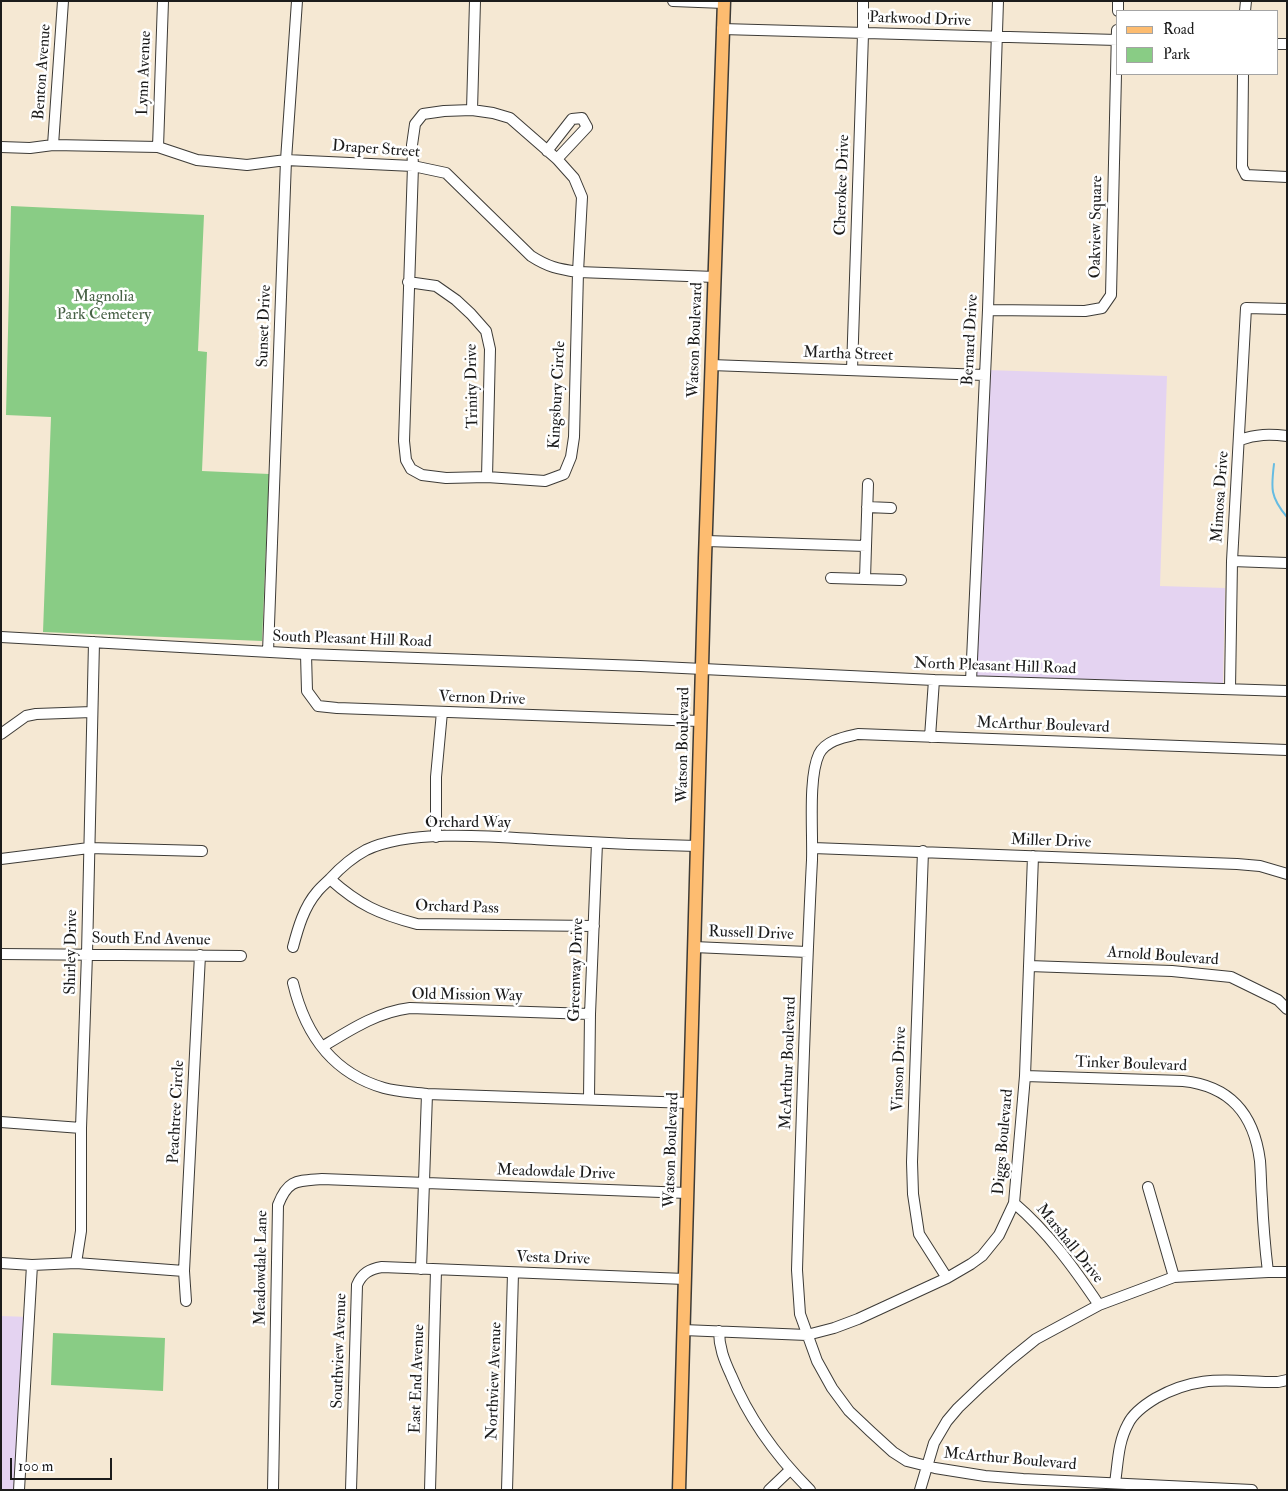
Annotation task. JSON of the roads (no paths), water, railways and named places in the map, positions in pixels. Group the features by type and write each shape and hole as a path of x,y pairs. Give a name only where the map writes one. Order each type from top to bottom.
{"main road":[{"name":"Watson Boulevard","path":"679,1490 700,722 724,2"}],"street":[{"name":"Benton Avenue","path":"53,145 63,1"},
{"name":"Lynn Avenue","path":"158,147 163,1"},
{"name":"Sunset Drive","path":"268,652 286,160 296,1"},
{"path":"472,110 475,1"},
{"path":"673,1 724,2"},
{"name":"Cherokee Drive","path":"852,370 863,1"},
{"name":"Bernard Drive","path":"971,681 988,310 998,1"},
{"name":"Parkwood Drive","path":"722,29 1116,40"},
{"name":"Oakview Square","path":"988,310 1085,311 1102,308 1111,296 1116,75"},
{"path":"1244,75 1242,167 1246,175 1253,177 1287,177"},
{"name":"Kingsbury Circle","path":"472,110 510,118 557,159 574,178 582,197 574,437 571,457 564,474 545,481 487,477 446,478 422,475 412,469 406,460 404,441 408,282 413,166 412,145 415,124 423,114 472,110"},
{"path":"547,150 572,119 582,118 586,127 557,159"},
{"name":"Draper Street","path":"1,147 30,148 53,145 158,147 197,160 247,165 286,160 413,166 446,173 532,256 556,269 578,272 715,277"},
{"name":"Trinity Drive","path":"408,282 436,286 456,300 486,331 490,349 487,477"},
{"name":"Mimosa Drive","path":"1230,689 1232,562 1246,308 1287,309"},
{"name":"Martha Street","path":"712,365 984,375"},
{"path":"1240,440 1250,436 1267,434 1287,436"},
{"path":"865,579 868,484"},
{"path":"867,507 891,508"},
{"path":"706,541 866,546"},
{"path":"1232,562 1287,563"},
{"path":"831,578 901,580"},
{"name":"South Pleasant Hill Road","path":"1,637 306,654 702,670"},
{"name":"Shirley Drive","path":"76,1263 81,1231 81,1128 88,954 94,642"},
{"name":"Vernon Drive","path":"306,654 307,691 318,706 700,722"},
{"name":"North Pleasant Hill Road","path":"702,670 934,680 1287,691"},
{"path":"930,737 934,680"},
{"path":"1,734 26,716 92,712"},
{"path":"436,837 436,777 442,712"},
{"name":"McArthur Boulevard","path":"1252,1490 985,1476 926,1466 907,1461 892,1452 849,1410 832,1388 818,1361 800,1314 797,1270 814,772 820,752 836,739 858,734 1287,750"},
{"name":"Orchard Way","path":"294,947 298,930 309,902 339,868 367,850 401,840 474,836 597,843 698,846"},
{"name":"Greenway Drive","path":"589,1098 590,1014 597,843"},
{"path":"1,859 89,848 202,851"},
{"name":"Miller Drive","path":"812,848 1237,864 1260,866 1287,874"},
{"name":"Vinson Drive","path":"923,852 912,1162 913,1194 919,1234 947,1278"},
{"name":"Diggs Boulevard","path":"683,1330 807,1335 834,1328 947,1278 982,1256 999,1235 1014,1203 1025,1076 1033,856"},
{"name":"Orchard Pass","path":"330,879 349,896 371,909 393,918 417,924 594,926"},
{"name":"Russell Drive","path":"694,947 807,952"},
{"name":"South End Avenue","path":"1,954 241,956"},
{"name":"Peachtree Circle","path":"186,1302 184,1270 200,955"},
{"name":"Arnold Boulevard","path":"1029,966 1172,971 1231,977 1278,1000 1287,1009"},
{"path":"293,983 297,1002 304,1019 322,1047 343,1068 371,1084 386,1089 426,1094 589,1098 690,1103"},
{"name":"Old Mission Way","path":"322,1047 360,1024 383,1013 400,1009 590,1014"},
{"name":"Tinker Boulevard","path":"1025,1076 1183,1080 1219,1090 1231,1099 1244,1112 1256,1140 1260,1161 1268,1272"},
{"path":"421,1269 426,1094"},
{"path":"1,1122 81,1128"},
{"name":"Meadowdale Lane","path":"273,1490 278,1205 284,1191 291,1184 300,1180 322,1179 424,1183"},
{"name":"Meadowdale Drive","path":"424,1183 687,1193"},
{"path":"1148,1187 1174,1278"},
{"name":"Marshall Drive","path":"1014,1203 1035,1221 1077,1272 1099,1305"},
{"path":"1,1262 32,1265 76,1263 184,1270"},
{"path":"19,1490 32,1265"},
{"name":"Southview Avenue","path":"351,1490 357,1285 360,1278 368,1271 382,1267 421,1269"},
{"name":"Vesta Drive","path":"421,1269 685,1279"},
{"name":"East End Avenue","path":"430,1490 436,1270"},
{"path":"920,1490 934,1443 947,1422 958,1408 981,1386 1036,1339 1099,1305 1174,1278 1287,1272"},
{"name":"Northview Avenue","path":"507,1490 514,1273"},
{"path":"719,1331 719,1343 738,1394 760,1432 790,1470 810,1490"},
{"path":"1115,1483 1122,1438 1129,1421 1146,1404 1177,1388 1205,1381 1223,1379 1278,1382 1287,1380"},
{"path":"770,1490 790,1470"}],"waterway":[{"path":"1274,464 1273,492 1277,504 1287,517"}],"park label":[{"name":"Magnolia Park Cemetery","path":"104,307"}]}
